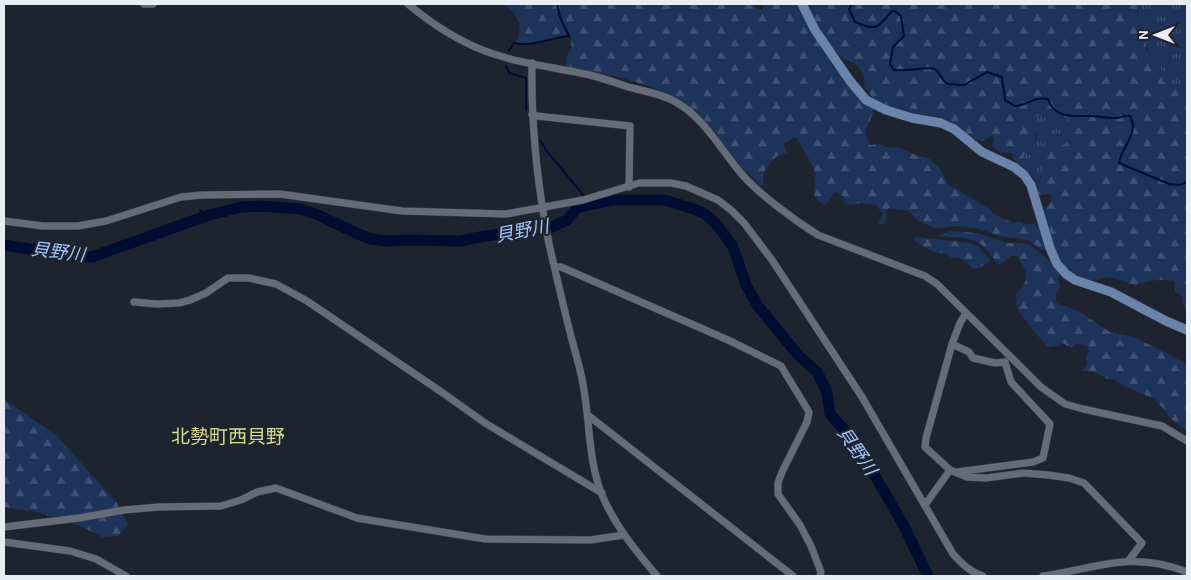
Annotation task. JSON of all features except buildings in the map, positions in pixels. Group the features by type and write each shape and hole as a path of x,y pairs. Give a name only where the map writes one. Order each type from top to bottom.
{"main road":[{"path":"802,4 815,30 850,81 866,100 886,110 912,118 941,123 954,129 982,152 1014,167 1024,175 1031,185 1050,248 1057,264 1066,274 1075,280 1112,292 1187,330"}],"street":[{"path":"144,4 153,4"},
{"path":"408,4 430,22 457,38 497,55 588,74 672,100 688,110 705,126 739,171 750,182 805,227 818,235 925,276 937,284 1041,387 1065,404 1155,424 1187,441"},
{"path":"532,63 534,152 549,243 583,382 595,472 611,514 624,535 658,576"},
{"path":"532,114 630,126 629,187"},
{"path":"4,221 43,226 78,226 106,221 186,196 202,195 287,195 369,208 413,212 506,214 587,199 639,183 671,183 686,186 718,200 744,223 772,260 828,342 953,554 968,569 983,576"},
{"path":"555,267 561,267 710,332 781,366 809,412 807,422 778,483 778,494 800,525 811,546 821,572 820,576"},
{"path":"134,302 157,304 185,302 206,293 228,278 249,278 276,284 307,301 485,423 602,493"},
{"path":"966,313 952,344 926,438 926,447 952,471 967,477 986,478 1023,473 1048,474 1084,483 1142,543 1129,560"},
{"path":"924,505 952,471 1033,462 1043,458 1050,424 1011,382 1005,362 986,362 973,358 969,352 952,344"},
{"path":"589,416 793,576"},
{"path":"4,527 79,518 124,510 158,507 221,506 241,500 257,492 276,488 357,518 485,538 590,540 624,535"},
{"path":"4,542 70,551 96,559 126,576"},
{"path":"1043,576 1129,560 1155,562 1187,572"}],"green space":[{"path":"503,4 754,4 755,7 762,11 764,4 798,4 873,108 873,113 865,133 870,145 880,144 886,147 900,148 928,158 939,167 948,184 991,210 993,214 1014,223 1019,221 1027,225 1033,223 1040,229 1046,249 1042,250 1028,240 999,236 980,229 959,226 934,228 917,220 909,211 888,208 884,225 880,224 878,223 883,214 876,205 861,203 849,205 844,203 843,196 835,192 826,205 819,201 814,194 814,170 797,138 793,138 783,144 787,153 776,157 770,163 763,175 763,185 759,185 741,167 706,122 679,100 664,92 632,81 566,66 566,58 572,46 571,35 530,43 516,43 519,31 518,20 513,12"},
{"path":"807,4 1135,4 1138,6 1137,18 1140,17 1147,27 1146,49 1149,54 1160,61 1163,81 1183,90 1187,88 1187,310 1183,305 1182,297 1175,290 1175,282 1155,280 1136,286 1106,277 1090,281 1079,278 1069,272 1056,255 1043,211 1052,198 1050,194 1038,195 1036,192 1043,171 1041,163 1045,151 1049,147 1061,146 1068,142 1074,131 1088,121 1075,123 1061,115 1059,115 1059,120 1052,122 1043,116 1032,118 1035,142 1032,151 1025,153 1023,158 1016,162 1012,153 1001,152 994,147 992,135 984,141 974,139 948,120 902,111 881,104 864,87 864,77 859,68 854,63 843,58 832,47"},
{"path":"1135,4 1187,4 1187,88 1183,90 1166,84 1163,81 1159,68 1147,48 1148,34 1137,18 1139,7"},
{"path":"1039,115 1049,119 1061,115 1075,123 1089,121 1074,131 1068,142 1061,146 1043,171 1037,186 1033,177 1016,162 1023,158 1025,153 1032,151 1037,136 1032,118"},
{"path":"951,231 977,233 1007,243 1027,243 1041,253 1060,273 1058,279 1060,287 1056,294 1056,302 1078,311 1110,332 1134,337 1187,364 1187,432 1169,417 1154,399 1122,385 1114,379 1105,378 1093,371 1082,371 1087,364 1086,357 1089,350 1087,346 1076,343 1071,348 1063,343 1047,347 1018,311 1015,295 1023,286 1026,274 1017,256 1011,256 999,265 985,247 972,240 937,236"},
{"path":"915,237 970,243 978,246 991,261 979,268 972,269 961,259 952,258 945,253 937,253 928,249 913,239"},
{"path":"4,399 57,436 117,503 128,525 118,536 102,537 79,525 36,512 4,507"}],"waterway":[{"path":"509,51 514,43 535,43 569,36 560,17 557,4"},
{"path":"852,4 849,9 855,22 869,27 880,24 892,11 901,16 904,36 893,47 890,64 894,70 932,68 937,70 948,84 964,85 987,72 1002,77 1005,100 1015,106 1043,98 1048,99 1055,110 1064,115 1115,118 1130,116 1133,128 1119,163 1169,184 1179,185 1187,182"},
{"path":"506,66 509,73 526,78 526,110"},
{"path":"540,140 585,197"},
{"name":"貝野川","path":"4,245 73,256 92,257 206,216 241,207 259,206 300,209 316,214 371,239 387,241 460,241 550,228 567,220 578,207 613,200 664,200 694,209 705,214 724,234 733,247 746,285 758,306 798,355 817,372 827,392 830,414 855,442 863,455 904,526 928,576"},
{"name":"貝野川","path":"200,210 206,216"}],"district":[{"name":"北勢町西貝野","path":"228,436"}]}
